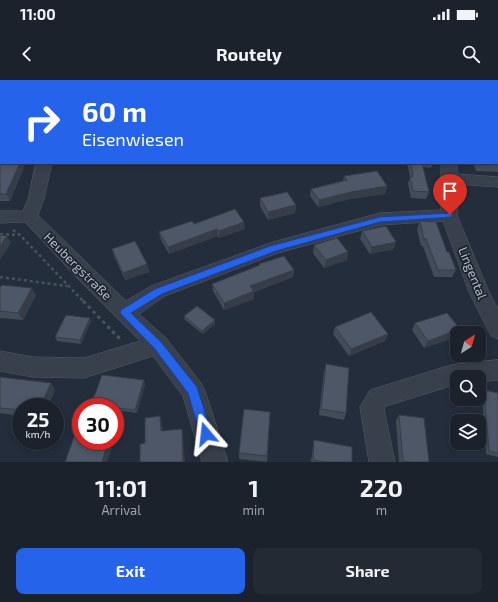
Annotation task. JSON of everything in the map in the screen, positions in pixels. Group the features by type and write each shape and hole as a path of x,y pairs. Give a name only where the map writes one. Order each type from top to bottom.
{"street":[{"path":"5,222 29,216 36,199 44,164"},
{"path":"448,171 498,182"},
{"name":"Lingental","path":"448,171 450,215 480,292 498,330"},
{"path":"124,313 158,291 273,248 380,219 450,215"},
{"name":"Heubergstraße","path":"29,216 82,272 158,345 193,391 215,462"},
{"path":"0,361 33,367 84,368 158,345"},
{"path":"382,462 372,407 378,398 451,375 498,370"}],"path":[{"path":"5,222 20,235 68,287 133,353"},
{"path":"0,234 20,235"},
{"path":"0,278 68,287"}],"building":[{"path":"0,164 20,164 6,194 0,194"},
{"path":"411,164 422,164 429,192 413,191 410,176 413,177"},
{"path":"377,171 387,186 351,192 319,200 311,189 347,180 344,176"},
{"path":"287,192 296,205 268,212 260,198"},
{"path":"235,209 244,222 219,231 217,229 168,247 159,232 192,221 194,224"},
{"path":"420,221 436,222 447,252 449,252 456,270 438,270 426,239 424,239"},
{"path":"386,226 396,242 372,247 362,231"},
{"path":"0,235 7,236 0,246"},
{"path":"337,238 348,252 326,260 314,245"},
{"path":"135,241 147,264 123,273 112,249"},
{"path":"284,256 294,270 250,286 254,291 224,303 212,284 260,265 259,264"},
{"path":"2,285 32,288 18,313 0,311 0,287"},
{"path":"197,306 215,320 202,331 184,316"},
{"path":"371,312 388,334 351,349 335,327"},
{"path":"447,313 458,326 450,326 450,333 428,341 415,323"},
{"path":"66,315 90,318 80,340 55,337"},
{"path":"326,364 349,368 346,413 321,409"},
{"path":"102,375 144,380 135,410 124,409 124,398 94,398"},
{"path":"0,377 51,383 44,398 12,398 12,409 0,408"},
{"path":"486,390 498,393 498,453 489,451"},
{"path":"244,409 270,412 267,456 239,453"},
{"path":"399,415 424,418 429,462 403,461"},
{"path":"160,416 161,431 182,429 183,462 140,462 140,444 145,443 145,418"},
{"path":"314,440 352,447 352,462 327,462 313,460"},
{"path":"72,443 72,450 105,450 102,462 65,462"}],"route":[{"path":"206,434 193,391 158,345 124,313 158,291 273,248 380,219 450,215"}]}
